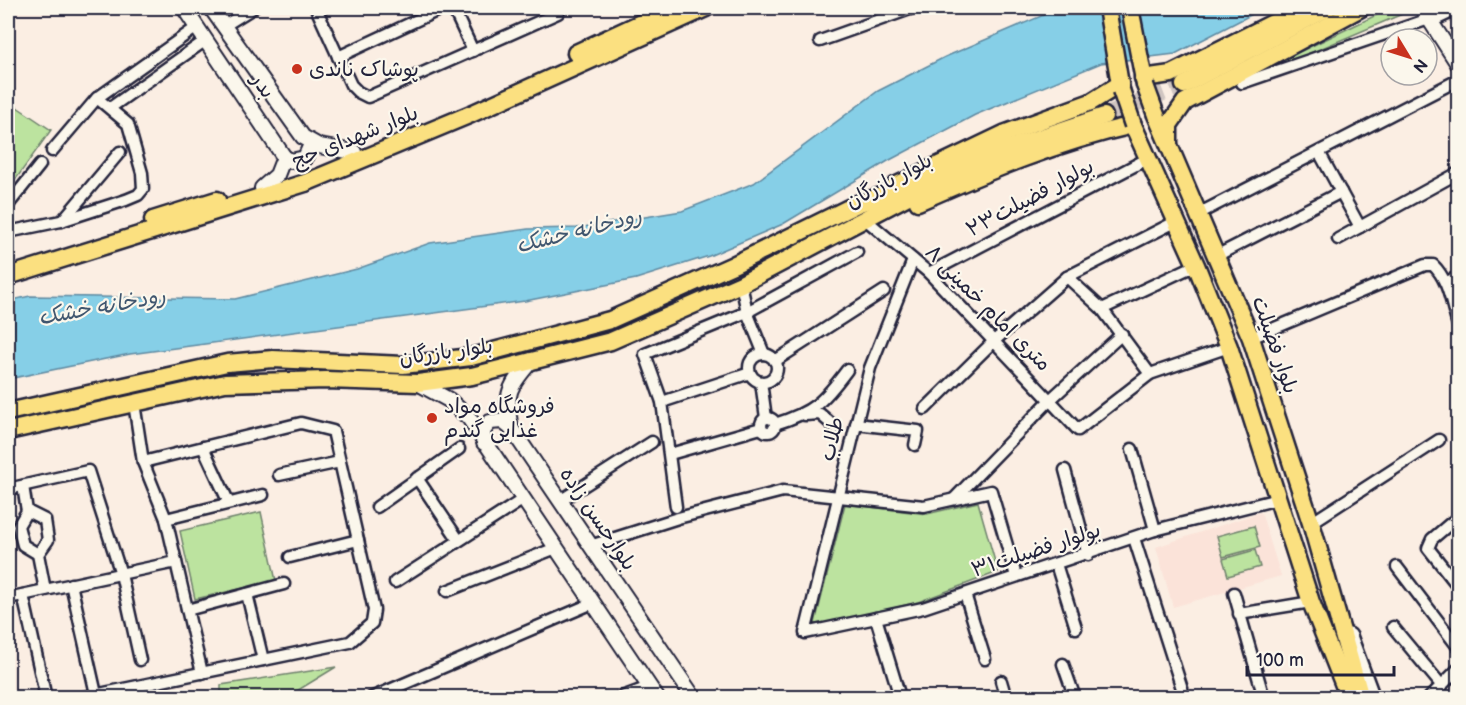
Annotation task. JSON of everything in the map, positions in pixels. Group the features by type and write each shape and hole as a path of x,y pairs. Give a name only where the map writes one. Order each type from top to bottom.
{"main road":[{"name":"بلوار شهدای حج","path":"8,264 262,188 354,152 524,79 673,8"},
{"name":"بلوار شهدای حج","path":"8,276 305,183 471,114 706,8"},
{"name":"بلوار فضیلت","path":"1107,8 1120,84 1133,125 1177,221 1229,347 1262,443 1340,698"},
{"name":"بلوار فضیلت","path":"1130,8 1143,77 1156,115 1218,255 1251,338 1333,597 1361,664 1372,698"},
{"path":"1143,77 1171,74 1316,10 1339,8"},
{"path":"1169,147 1169,126 1185,102 1361,8"},
{"path":"1184,85 1316,10"},
{"path":"857,204 1005,133 1091,102 1120,84"},
{"path":"950,174 1000,151 1104,116"},
{"path":"866,219 902,210 1004,164 1089,134 1133,125"},
{"name":"بلوار بازرگان","path":"8,412 227,363 273,359 403,365 471,357 610,320 732,265 857,204 950,174"},
{"name":"بلوار بازرگان","path":"8,432 235,382 326,380 418,383 472,376 611,341 741,284 950,174"},
{"path":"1262,443 1282,438"},
{"name":"بلوار فضیلت","path":"1333,597 1349,698"},
{"name":"بلوار فضیلت","path":"1311,602 1362,698"}],"street":[{"name":"بدر","path":"184,8 284,157"},
{"path":"224,26 253,8"},
{"path":"316,8 351,84 358,92 368,97 558,13 561,8"},
{"path":"338,57 443,8"},
{"path":"453,8 473,51"},
{"path":"820,41 913,8"},
{"name":"بدر","path":"217,9 224,26 303,137 311,144"},
{"path":"1242,83 1428,16 1458,9"},
{"path":"1428,16 1458,64"},
{"path":"52,151 97,98 197,27"},
{"path":"181,39 189,52"},
{"path":"110,108 206,40"},
{"path":"1198,214 1458,80"},
{"path":"8,232 62,221 138,195 143,189 142,173 128,124 97,98"},
{"path":"262,188 277,175 284,157 298,161 305,158 311,144 354,152"},
{"path":"62,221 120,152"},
{"path":"1319,152 1360,227"},
{"name":"بولوار فضیلت۲۳","path":"929,273 1149,158"},
{"path":"8,205 40,165"},
{"path":"1338,239 1458,173"},
{"path":"1218,255 1341,192"},
{"name":"۸ متری امام خمینی","path":"866,219 929,273 1078,430 1150,374"},
{"path":"925,409 994,341 1067,278 1177,221"},
{"path":"676,507 662,402 645,354 747,312 857,252"},
{"name":"طلاب","path":"806,633 870,368 913,260"},
{"path":"1102,309 1196,265"},
{"path":"1251,338 1409,269 1433,265 1446,282 1448,297 1458,325"},
{"path":"1446,282 1458,277"},
{"path":"1067,278 1102,309 1150,374 1229,347"},
{"path":"741,284 747,312 764,354 775,361"},
{"path":"775,361 884,291"},
{"path":"954,499 1051,399 1122,334"},
{"path":"764,354 752,360 750,373 754,379 761,382 770,381 776,374 775,361"},
{"name":"بلوارحسن زاده","path":"532,360 511,384 506,404 511,428 694,698"},
{"path":"805,415 826,398 847,370"},
{"path":"662,402 750,373"},
{"path":"761,382 767,423"},
{"path":"418,383 449,400 469,418 653,692 619,698"},
{"path":"820,414 826,398"},
{"path":"134,403 143,462 166,519 202,673"},
{"path":"670,454 767,423 805,415 820,414 836,428"},
{"path":"484,443 483,431 490,422 502,421 511,428"},
{"path":"81,698 350,642 372,623 374,610 333,431 302,423 143,462"},
{"path":"856,424 918,432 915,445"},
{"path":"1311,523 1439,440"},
{"path":"560,501 651,442"},
{"path":"203,447 229,503"},
{"path":"377,507 459,449"},
{"path":"1132,449 1155,530"},
{"path":"671,466 686,450"},
{"path":"279,475 340,462"},
{"path":"1065,470 1088,555"},
{"path":"8,489 88,471 121,574 140,660"},
{"path":"417,478 458,539"},
{"path":"23,486 27,511 18,526 23,545 38,554"},
{"path":"590,546 678,518 783,491 838,495 924,506 992,491 1016,576"},
{"path":"166,519 263,495"},
{"name":"بولوار فضیلت۳۱","path":"806,633 923,609 1016,576 1088,555 1155,530 1278,499"},
{"path":"395,582 458,539 522,500"},
{"path":"27,511 45,520 48,540 38,554 45,590"},
{"path":"1457,522 1428,543 1428,548 1458,586"},
{"path":"1134,538 1185,698"},
{"path":"290,557 358,540"},
{"path":"447,591 556,548"},
{"path":"8,598 176,562"},
{"path":"1056,564 1076,628"},
{"path":"1397,567 1458,647"},
{"path":"71,584 96,694"},
{"path":"187,610 284,584"},
{"path":"1234,593 1264,698"},
{"path":"247,594 263,660"},
{"path":"965,594 985,659"},
{"path":"23,595 46,698"},
{"path":"1239,614 1311,602"},
{"path":"371,698 592,603"},
{"path":"876,618 900,697"},
{"path":"1393,627 1442,686"},
{"path":"1063,664 1075,698"},
{"path":"1429,698 1458,669"},
{"path":"1001,681 1006,698"}],"shaded area":[{"path":"1261,512 1281,576 1173,607 1156,547"}],"green space":[{"path":"1391,8 1406,8 1407,12 1275,68 1274,64"},
{"path":"8,101 51,130 16,179 8,172"},
{"path":"978,502 998,572 918,602 814,627 845,504 927,514"},
{"path":"261,512 276,581 195,599 180,531"},
{"path":"1254,526 1260,547 1223,557 1217,536"},
{"path":"1255,550 1260,567 1228,576 1223,559"},
{"path":"336,667 287,697 221,697 221,685"}],"water":[{"name":"رودخانه خشک","path":"1060,8 1264,8 1175,54 1101,63 975,115 888,161 783,224 709,256 636,279 525,301 130,354 8,379 8,301 30,296 235,299 357,269 430,243 528,229 577,228 682,211 754,183 878,91 945,57"}],"tunnel":[{"path":"1104,116 1184,85"}],"place":[{"name":"پوشاک ناندی","path":"297,69"},
{"name":"فروشگاه مواد غذایی گندم","path":"432,418"}]}
